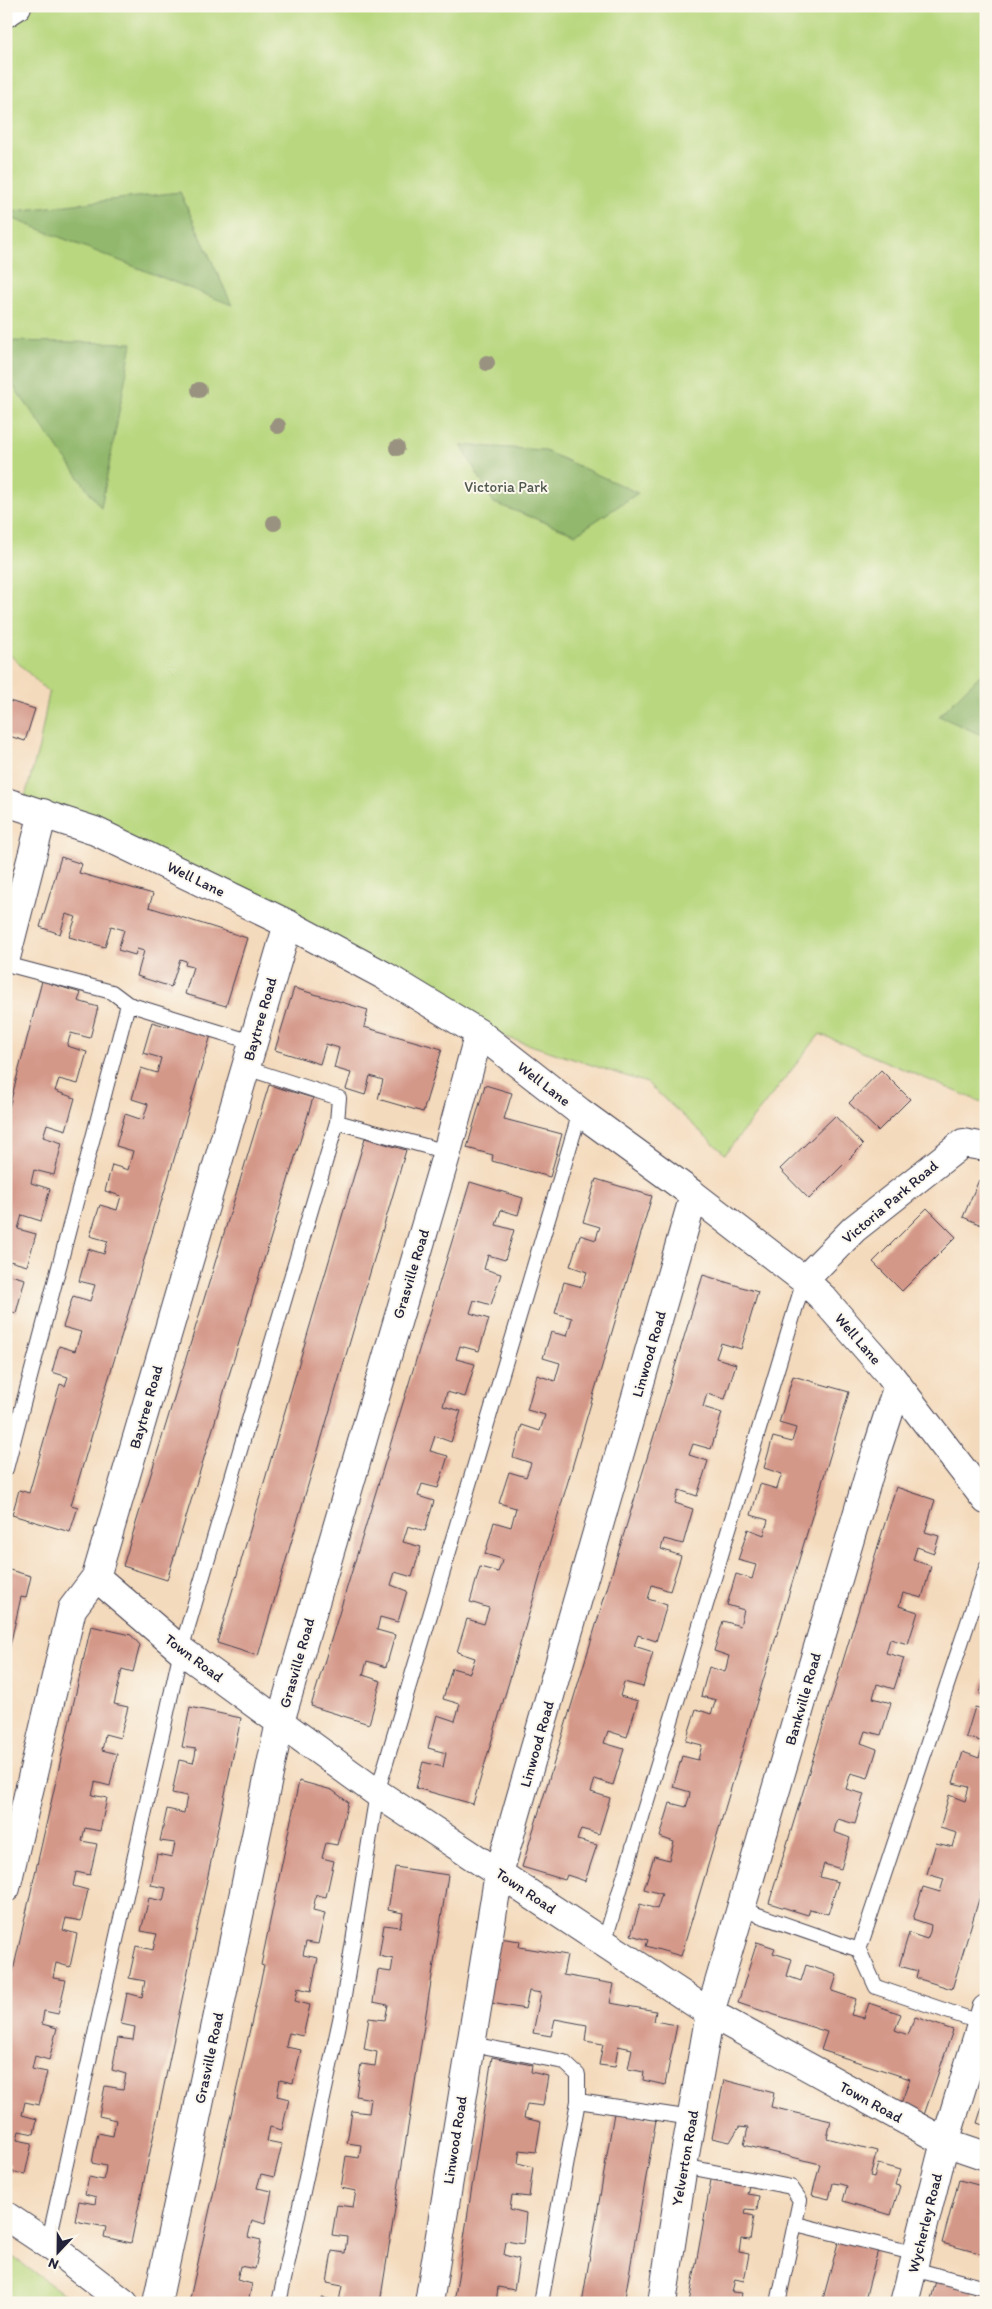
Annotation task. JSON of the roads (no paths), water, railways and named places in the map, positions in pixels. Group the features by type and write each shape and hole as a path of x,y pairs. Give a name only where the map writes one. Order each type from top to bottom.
{"street":[{"path":"6,13 16,6"},
{"name":"Well Lane","path":"6,802 95,831 288,924 385,976 479,1033 580,1112 694,1195 804,1280 823,1298 898,1385 986,1500"},
{"path":"6,958 43,813"},
{"name":"Baytree Road","path":"6,1888 72,1609 96,1577 288,924"},
{"name":"Grasville Road","path":"157,2303 280,1722 447,1152 479,1033"},
{"name":"Victoria Park Road","path":"804,1280 854,1229 963,1143 986,1147"},
{"name":"Linwood Road","path":"428,2303 499,1873 694,1195"},
{"name":"Bankville Road","path":"710,2013 870,1471 898,1385"},
{"name":"Town Road","path":"96,1577 180,1650 377,1793 710,2013 945,2142 986,2156"},
{"name":"Yelverton Road","path":"662,2303 683,2166 710,2013"},
{"name":"Wycherley Road","path":"904,2303 945,2142 979,2052 984,2016"},
{"path":"6,2216 48,2244 124,2303"}],"lane":[{"path":"6,964 112,992 128,1004 249,1055 339,1098 337,1122 180,1650 48,2244"},
{"path":"6,1469 128,1004"},
{"path":"279,2303 340,2015 377,1793 580,1112"},
{"path":"337,1122 447,1152"},
{"path":"604,1943 804,1280"},
{"path":"984,2016 876,1987 859,1950 986,1568"},
{"path":"741,1909 859,1950"},
{"path":"471,2044 564,2062 578,2075 578,2101 541,2303"},
{"path":"578,2101 692,2118"},
{"path":"683,2166 791,2187 800,2200 778,2303"},
{"path":"796,2224 915,2262 986,2288"}],"park label":[{"name":"Victoria Park","path":"506,487"}]}
